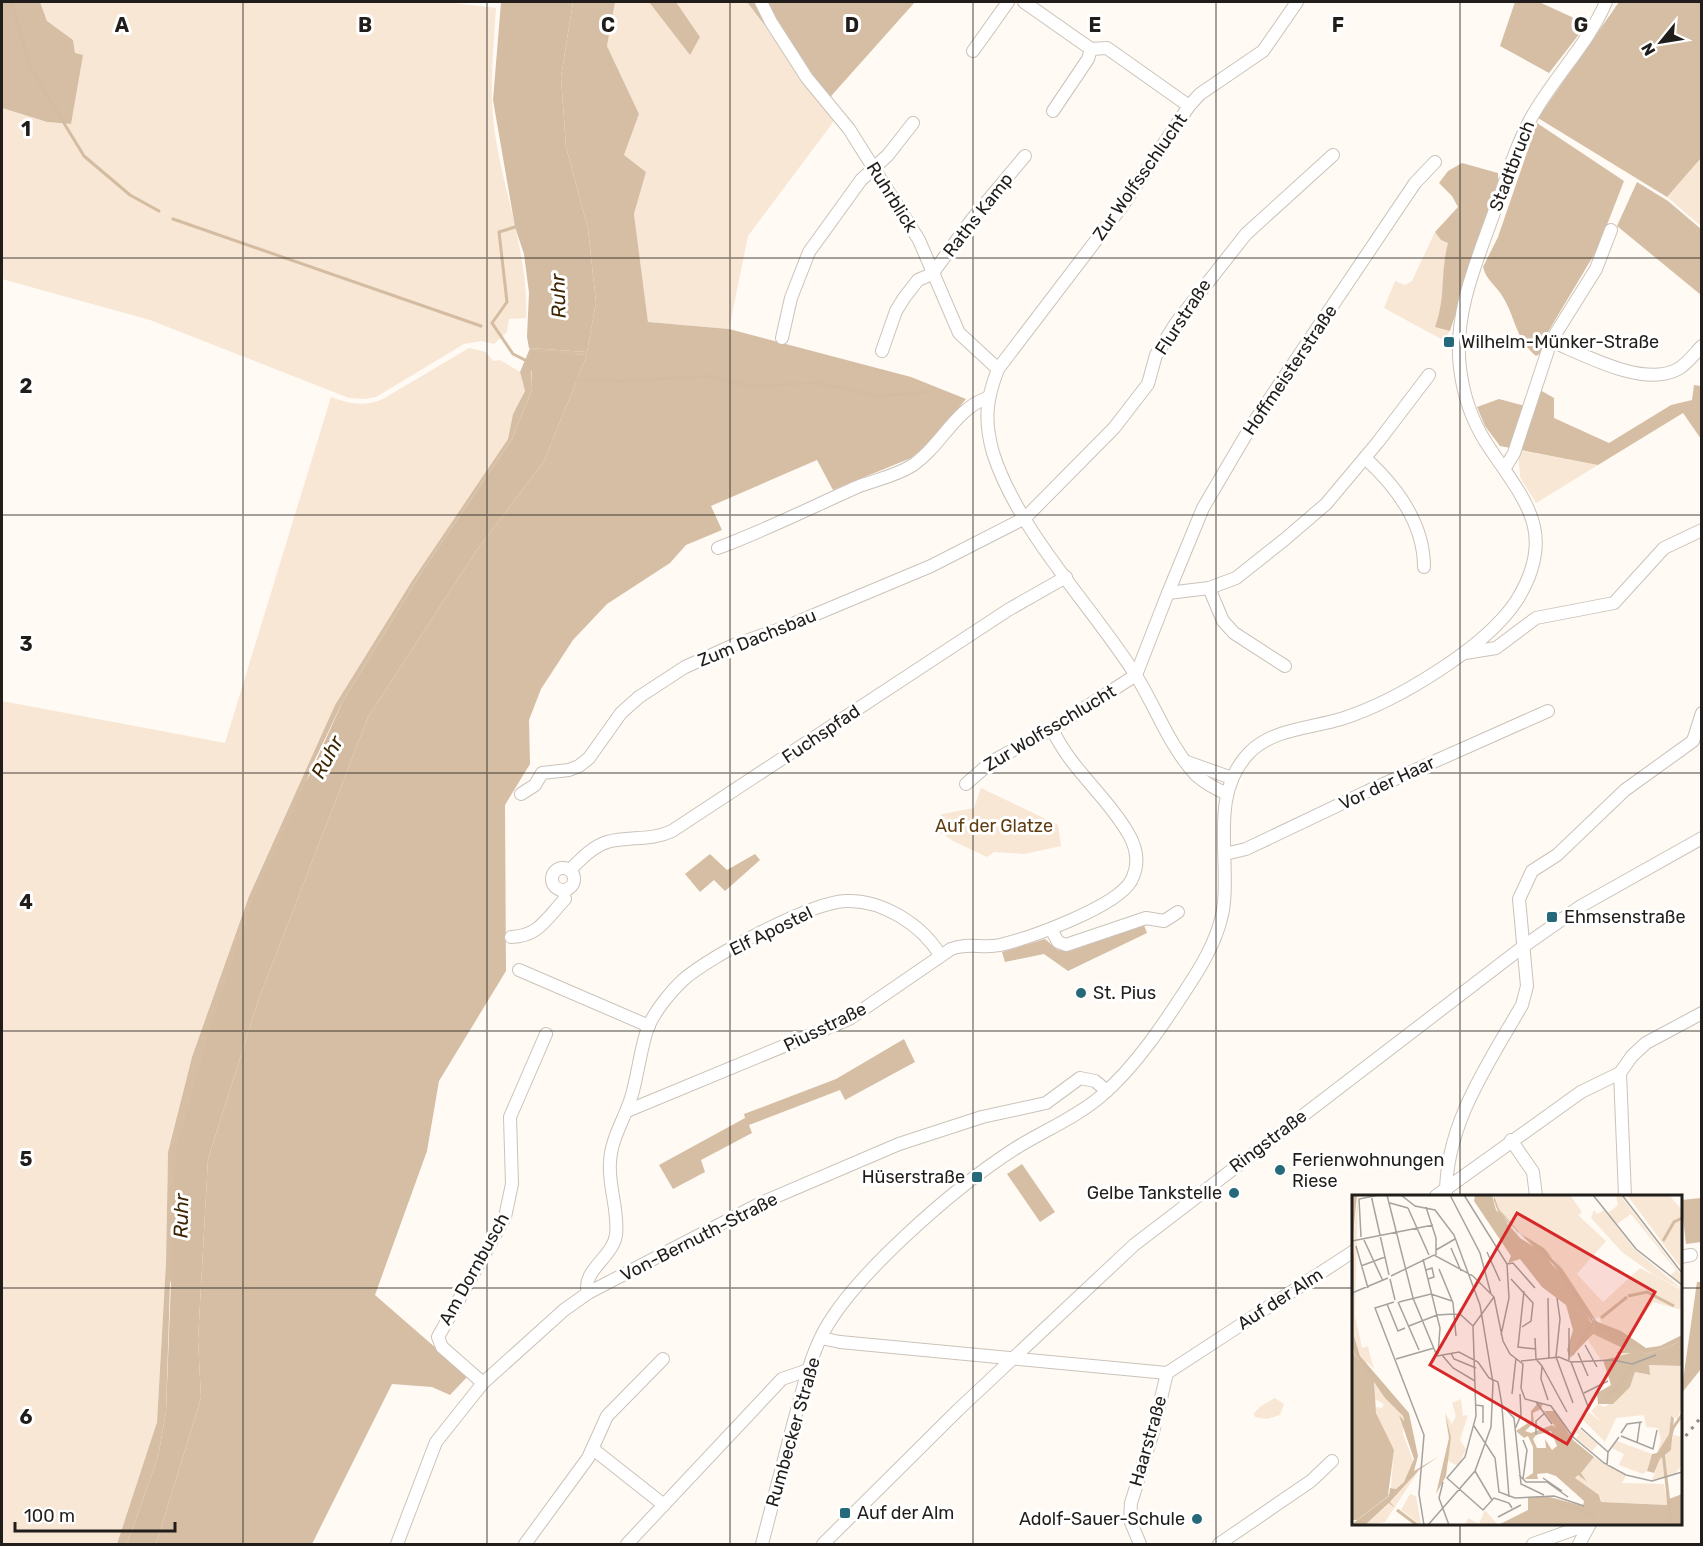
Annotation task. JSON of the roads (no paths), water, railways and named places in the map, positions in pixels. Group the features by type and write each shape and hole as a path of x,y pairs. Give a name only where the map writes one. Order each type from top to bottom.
{"street":[{"name":"Ruhrblick","path":"761,2 771,22 807,78 849,129 919,240 959,333 998,369"},
{"path":"973,51 1008,2"},
{"path":"1024,2 1091,49 1107,48 1189,106"},
{"name":"Zur Wolfsschlucht","path":"998,369 1123,205 1189,106 1200,94 1263,51 1298,2"},
{"name":"Stadtbruch","path":"1459,348 1460,323 1466,294 1521,137 1538,104 1589,33 1606,2"},
{"path":"1053,111 1088,59 1091,49"},
{"path":"782,338 791,298 808,252 861,180 888,155 913,123"},
{"name":"Flurstraße","path":"1025,519 1114,428 1148,384 1156,356 1176,323 1246,234 1333,154"},
{"name":"Raths Kamp","path":"882,351 900,304 918,280 932,274 973,218 1025,156"},
{"name":"Hoffmeisterstraße","path":"1168,593 1203,508 1250,428 1415,183 1435,162"},
{"path":"1505,468 1514,453 1551,341 1596,269 1611,230"},
{"path":"1551,341 1626,371 1645,375 1665,375 1681,368 1701,346"},
{"name":"Rumbecker Straße","path":"762,1545 808,1370 821,1338 845,1299 865,1277 941,1206 993,1164 1082,1110 1107,1090 1151,1039 1206,957 1224,904 1227,794 1232,778 1249,753 1264,741 1340,719 1371,707 1464,653 1508,612 1530,572 1536,538 1533,520 1517,484 1483,438 1473,417 1466,396 1459,348"},
{"path":"718,548 785,522 858,487 912,465 936,446 971,404 987,398 998,369"},
{"path":"1136,675 1168,593 1209,588 1236,578 1284,540 1326,504 1429,375"},
{"name":"Zur Wolfsschlucht","path":"987,398 987,426 994,454 1025,519 1136,675 1164,728 1187,762 1204,781 1227,794"},
{"path":"1365,458 1379,471 1414,518 1424,549 1424,567"},
{"name":"Zum Dachsbau","path":"521,794 534,785 542,773 569,770 579,766 589,758 627,708 639,697 685,667 931,566 1025,519"},
{"path":"1464,653 1496,648 1536,618 1614,603 1664,548 1701,530"},
{"name":"Fuchspfad","path":"511,936 528,936 537,930 565,899 563,890 554,885 554,874 561,868 570,870 584,855 608,842 649,839 672,831 1008,610 1066,577"},
{"path":"1209,588 1223,621 1234,633 1285,666"},
{"name":"Zur Wolfsschlucht","path":"966,784 991,762 1052,729 1136,675"},
{"name":"Vor der Haar","path":"1225,854 1246,849 1368,791 1548,711"},
{"path":"1443,1194 1451,1152 1463,1111 1522,1005 1527,987 1519,899 1523,886 1532,872 1557,855 1625,790 1697,738 1701,713"},
{"name":"Piusstraße","path":"627,1111 849,1019 939,955 960,945 1000,945 1051,928 1090,910 1127,886 1134,873 1137,857 1132,842 1121,823 1069,760 1052,729"},
{"path":"1187,762 1232,778"},
{"name":"Ringstraße","path":"823,1545 1134,1245 1524,946 1581,906 1701,838"},
{"name":"Elf Apostel","path":"588,1293 586,1286 589,1278 610,1249 616,1236 609,1165 614,1138 627,1111 649,1026 665,1001 683,980 772,927 826,905 858,902 897,915 921,931 939,955"},
{"path":"1051,928 1058,942 1066,945 1146,918 1164,921 1178,912"},
{"path":"519,970 649,1026"},
{"path":"1443,1194 1511,1140 1581,1092 1620,1072 1646,1043 1701,1013"},
{"name":"Am Dornbusch","path":"483,1383 442,1347 438,1337 505,1217 512,1184 510,1117 546,1034"},
{"path":"1620,1072 1625,1195"},
{"name":"Von-Bernuth-Straße","path":"397,1545 436,1442 483,1383 550,1321 588,1293 761,1203 886,1149 982,1117 1046,1103 1080,1078 1095,1081 1107,1090"},
{"path":"1511,1140 1533,1172 1536,1195"},
{"name":"Auf der Alm","path":"1167,1373 1352,1252"},
{"path":"821,1338 1167,1373"},
{"path":"525,1545 593,1449 607,1416 663,1359"},
{"path":"627,1545 782,1379 808,1370"},
{"name":"Haarstraße","path":"1140,1545 1130,1520 1131,1503 1153,1432 1167,1373"},
{"path":"593,1449 664,1505"},
{"path":"1219,1545 1311,1481 1332,1461"},
{"path":"1533,1545 1587,1525"},
{"path":"1578,1545 1589,1525"}],"water":[{"name":"Ruhr","path":"501,2 573,2 561,77 566,147 588,229 596,302 587,352 529,348 527,337 529,293 524,254 515,227 493,100"},
{"name":"Ruhr","path":"531,351 587,355 544,461 476,551 368,717 258,1001 208,1159 198,1340 201,1398 156,1544 127,1544 158,1457 166,1412 176,1150 210,1029 255,895 343,701 421,573 512,439 532,390 532,371 526,364"}],"waterway":[{"path":"11,2 31,69 84,156 130,195 159,211"},
{"path":"173,219 481,326"},
{"path":"515,227 499,232 507,302 492,323 513,354 529,362"},
{"path":"575,380 625,381 708,376 750,386 818,383 878,396 927,392"}],"railway":[{"path":"1682,1441 1702,1416"}],"place":[{"name":"Wilhelm-Münker-Straße","path":"1449,342"},
{"name":"Ehmsenstraße","path":"1552,917"},
{"name":"St. Pius","path":"1081,993"},
{"name":"Ferienwohnungen Riese","path":"1280,1170"},
{"name":"Hüserstraße","path":"977,1177"},
{"name":"Gelbe Tankstelle","path":"1234,1193"},
{"name":"Auf der Alm","path":"845,1513"},
{"name":"Adolf-Sauer-Schule","path":"1197,1519"}],"park label":[{"name":"Auf der Glatze","path":"994,826"}]}
